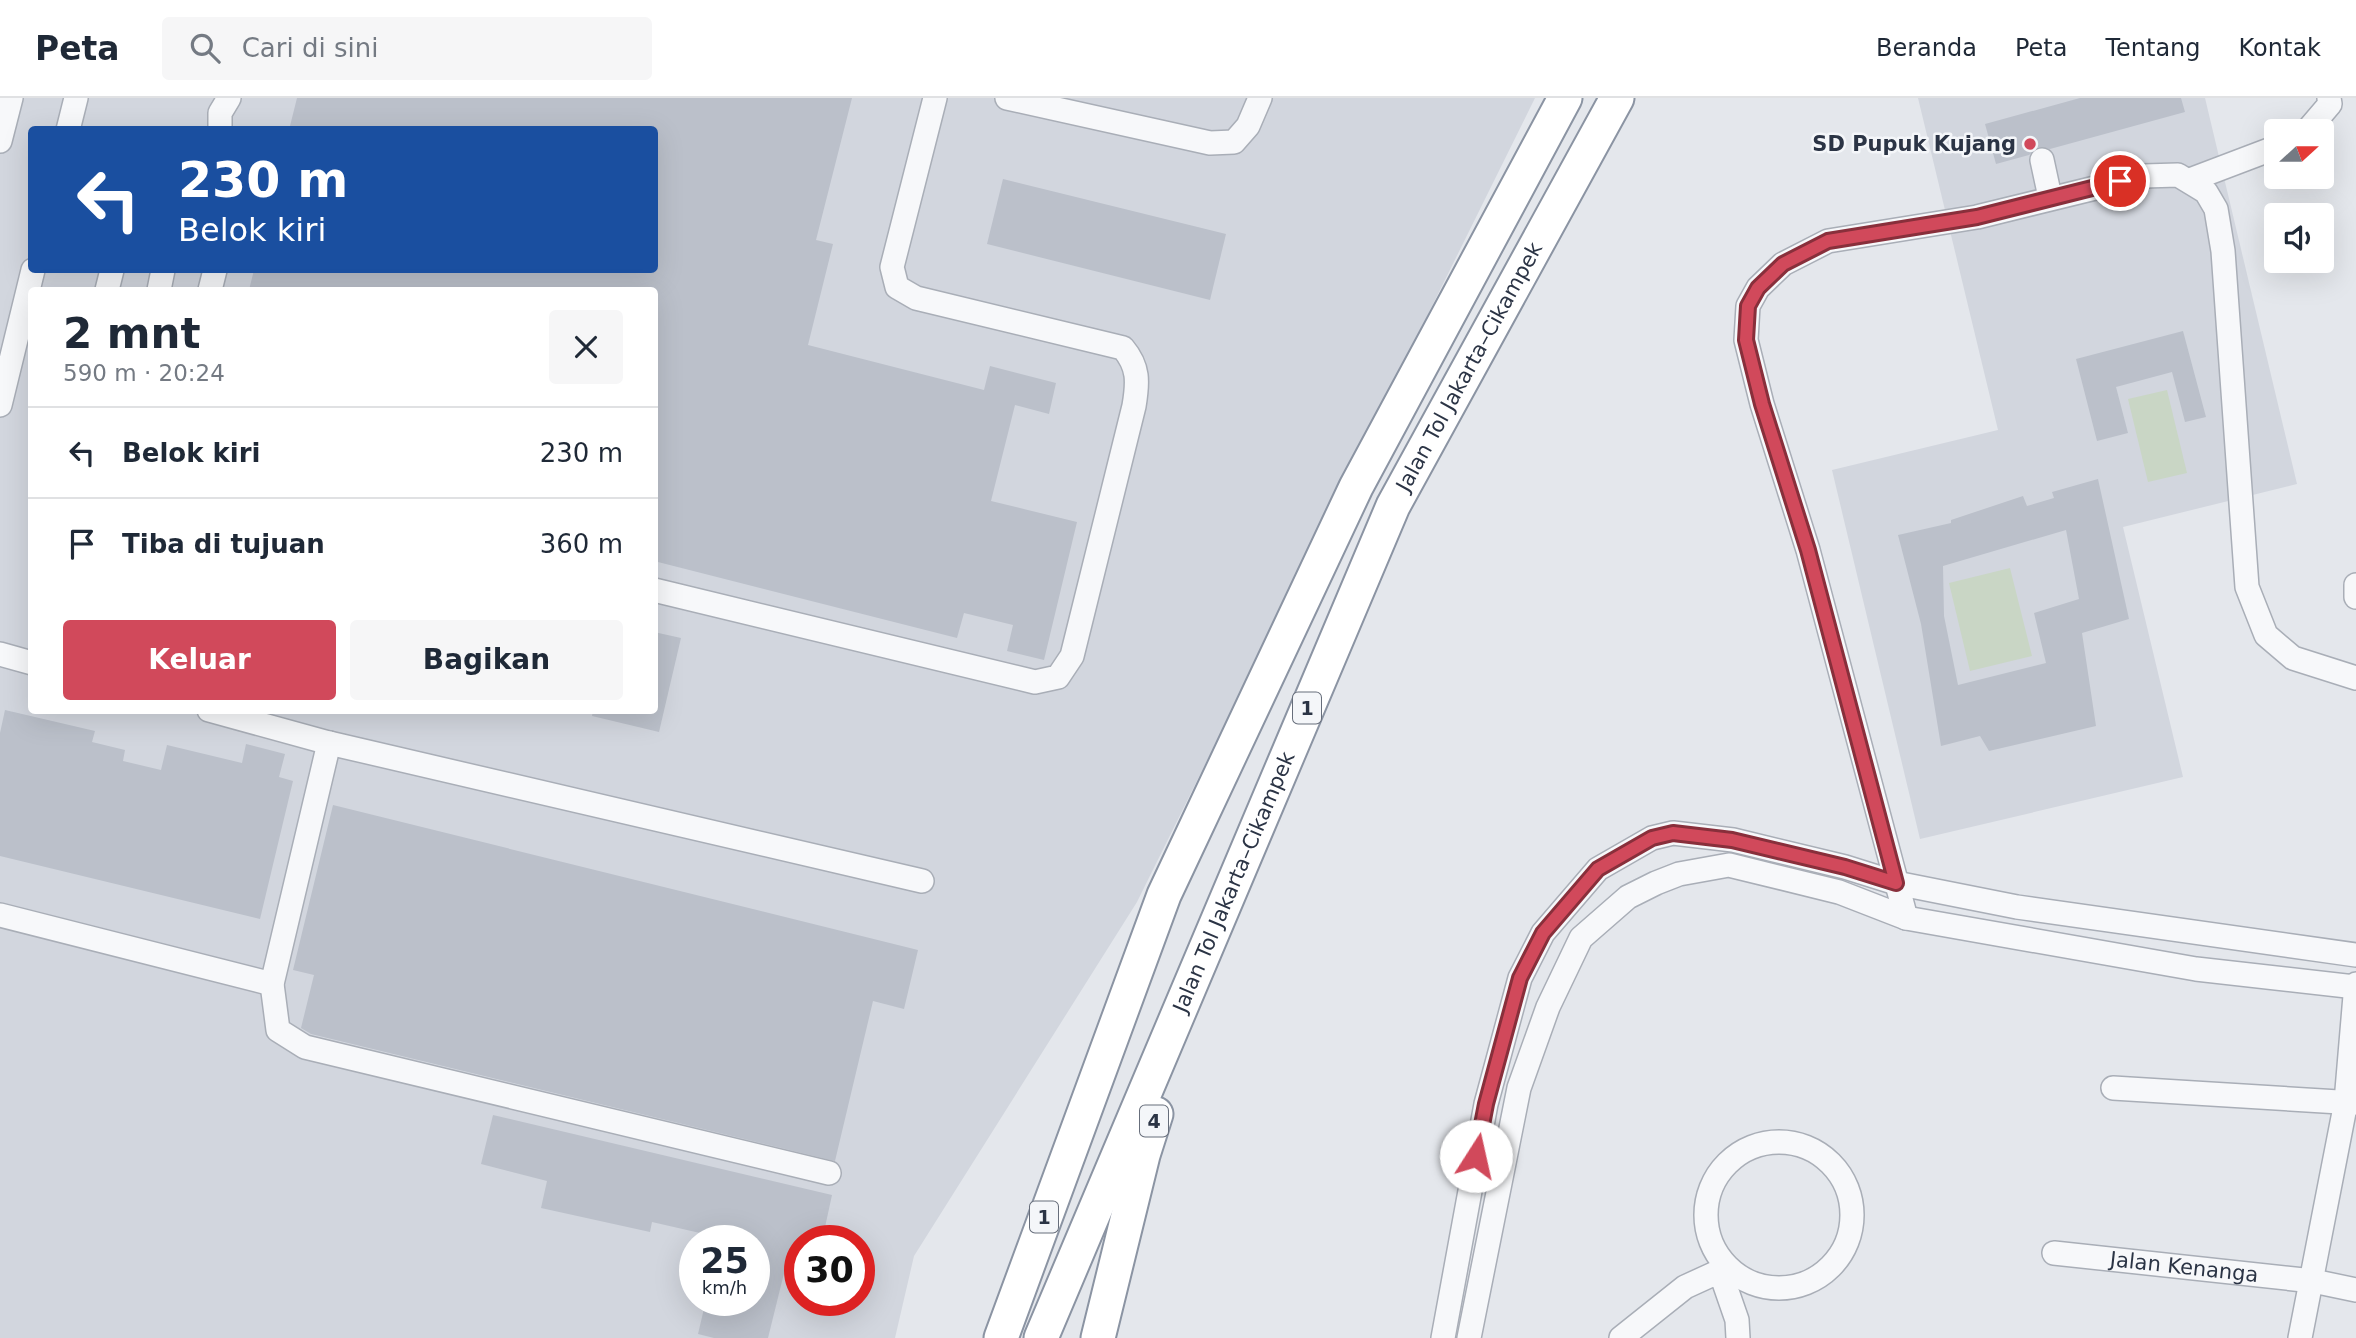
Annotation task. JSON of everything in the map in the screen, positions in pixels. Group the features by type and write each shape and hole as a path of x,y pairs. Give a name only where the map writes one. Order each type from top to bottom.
{"highway":[{"name":"Jalan Tol Jakarta–Cikampek","path":"1002,1332 1164,895 1356,487 1565,98"},
{"name":"Jalan Tol Jakarta–Cikampek","path":"1041,1338 1393,506 1617,98"},
{"name":"4","path":"1098,1338 1143,1155 1222,908"}],"street":[{"path":"0,141 11,98"},
{"path":"69,126 76,98"},
{"path":"220,126 220,113 229,98"},
{"path":"658,591 1035,682 1058,677 1072,656 1139,377 1132,359 1122,348 916,298 897,287 892,267 935,98"},
{"path":"1007,98 1210,143 1234,142 1248,126 1260,98"},
{"path":"2317,119 2330,104 2329,98"},
{"path":"2190,180 2264,152"},
{"path":"2042,160 2050,197"},
{"path":"1906,918 1808,550 1762,404 1746,340 1748,306 1758,288 1783,264 1828,241 1977,217 2144,176 2178,174 2190,180 2206,192 2216,209 2223,251 2247,587 2266,635 2293,658 2356,678"},
{"path":"0,405 28,290"},
{"path":"2356,585 2356,597"},
{"path":"0,654 28,662"},
{"path":"224,714 329,743 922,881"},
{"path":"329,743 272,984 278,1030 304,1047 829,1173"},
{"path":"1443,1338 1486,1104 1520,978 1543,933 1598,869 1652,838 1673,833 1732,840 1845,867 1896,883 2017,907 2356,955"},
{"path":"1469,1338 1519,1088 1548,1007 1581,938 1628,897 1647,887 1679,874 1729,865 1839,892 1906,918 2196,970 2356,986 2351,1102 2300,1338"},
{"path":"0,915 272,984"},
{"path":"2113,1088 2351,1102"},
{"path":"1721,1266 1744,1280 1771,1289 1800,1287 1825,1273 1844,1251 1852,1224 1850,1195 1836,1169 1815,1151 1787,1142 1758,1144 1733,1158 1715,1180 1706,1207 1709,1236 1737,1320 1738,1338"},
{"name":"Jalan Kenanga","path":"2054,1253 2313,1281 2356,1290"},
{"path":"1621,1338 1685,1287 1721,1266"}],"shaded area":[{"path":"0,98 1535,98 1137,902 914,1256 895,1338 0,1338"},
{"path":"1918,98 2205,98 2297,484 2123,527 2183,777 1920,839 1832,470 1998,430"}],"green space":[{"path":"2167,390 2187,473 2148,482 2128,399"},
{"path":"2010,568 2032,656 1970,671 1949,583"}],"building":[{"path":"297,98 852,98 816,240 833,244 808,345 984,390 990,366 1056,383 1049,414 1015,405 991,501 1077,522 1044,660 1007,651 1013,625 964,613 957,638 658,562 658,287 250,287 253,273 658,273 658,126 290,126"},
{"name":"SD Pupuk Kujang","path":"2080,98 2181,98 2185,112 2050,149 2038,147 2029,155 1996,164 1985,124"},
{"path":"1003,179 1226,234 1210,300 987,244"},
{"path":"2183,331 2206,417 2185,422 2172,372 2116,387 2128,433 2097,441 2076,359"},
{"path":"2098,479 2129,619 2082,633 2096,726 1989,751 1980,736 1941,746 1921,624 1898,535 1951,523 1951,520 2023,496 2027,506 2054,498 2052,492","holes":["2066,530 2079,599 2034,613 2046,663 1958,685 1944,616 1943,566"]},
{"path":"658,633 681,638 659,732 592,716 658,714"},
{"path":"5,710 95,731 92,742 125,750 123,761 161,770 167,745 242,763 246,744 285,754 279,777 293,781 260,919 0,856 0,733"},
{"path":"333,805 918,950 904,1009 873,1001 835,1161 311,1034 301,1028 314,975 293,970"},
{"path":"493,1115 832,1195 825,1225 784,1225 784,1273 768,1338 714,1338 698,1334 702,1316 770,1316 770,1225 679,1225 679,1228 652,1222 650,1232 541,1208 547,1181 481,1164"}],"place":[{"name":"SD Pupuk Kujang","path":"2030,144"}],"route":[{"path":"1476,1156 1486,1104 1520,978 1543,933 1598,869 1652,838 1673,833 1732,840 1845,867 1896,883 1808,550 1762,404 1746,340 1748,306 1758,288 1783,264 1828,241 1977,217 2120,181"}]}
